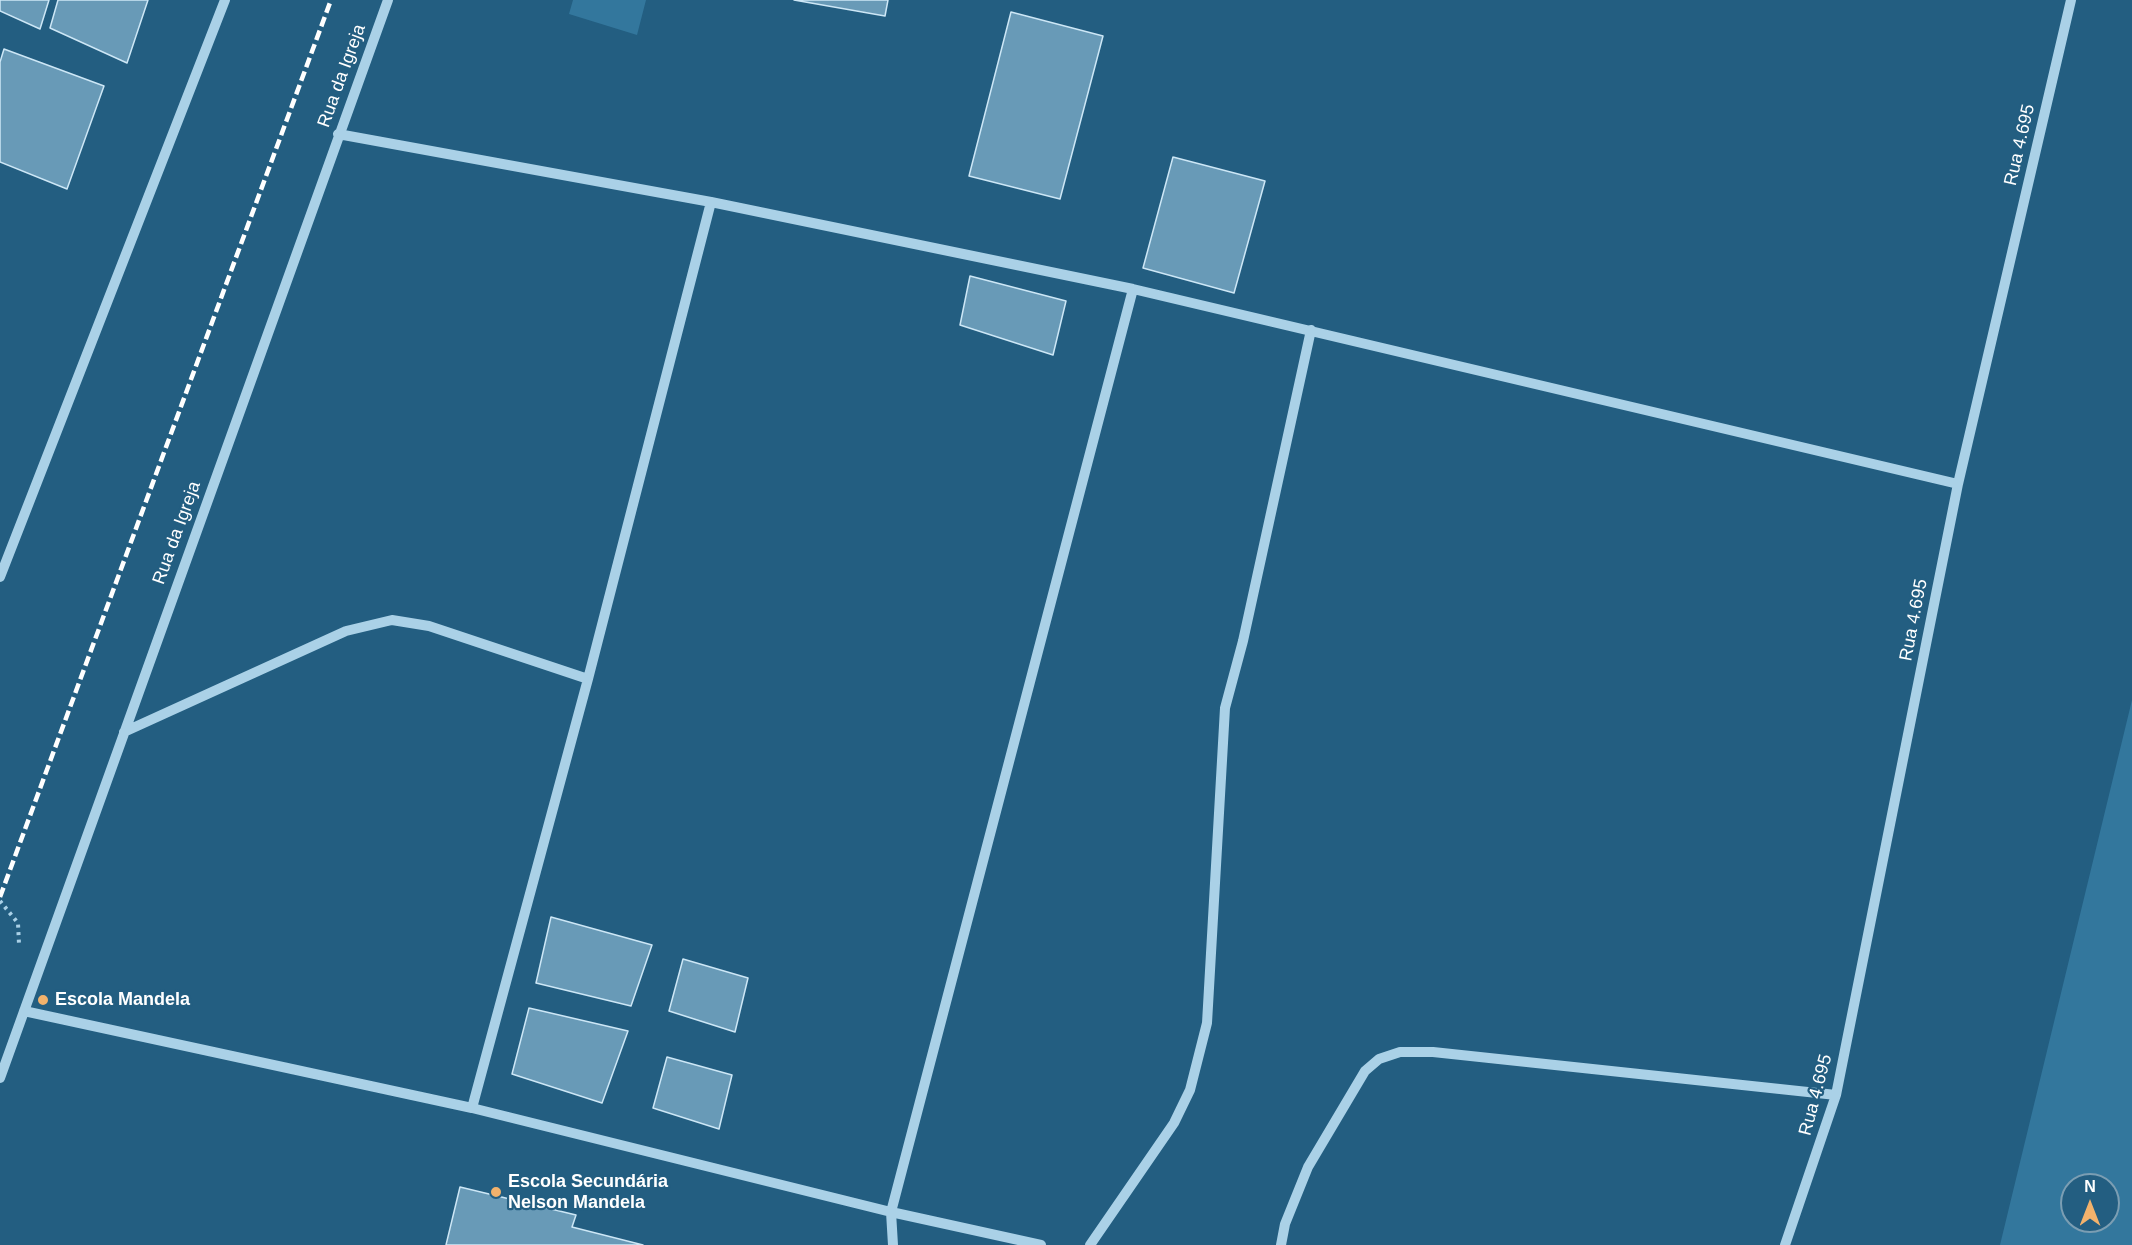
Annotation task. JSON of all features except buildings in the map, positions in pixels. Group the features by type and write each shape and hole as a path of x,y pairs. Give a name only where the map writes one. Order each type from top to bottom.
{"street":[{"path":"0,577 225,0"},
{"name":"Rua da Igreja","path":"0,1078 388,0"},
{"name":"Rua 4.695","path":"1785,1245 1836,1095 1958,484 2071,0"},
{"path":"338,134 711,202 1133,289 1958,484"},
{"path":"472,1108 588,679 711,202"},
{"path":"893,1245 891,1212 1133,289"},
{"path":"1090,1245 1174,1124 1190,1090 1207,1023 1225,708 1243,641 1311,330"},
{"path":"124,732 346,631 392,620 429,626 588,679"},
{"path":"24,1011 472,1108 891,1212 1041,1245"},
{"path":"1281,1245 1285,1224 1308,1167 1365,1071 1379,1059 1400,1052 1432,1052 1836,1095"}],"shaded area":[{"path":"573,0 646,0 637,35 569,14"},
{"path":"2132,700 2132,1245 2000,1245"}],"railway":[{"path":"0,897 331,0"}],"place":[{"name":"Escola Mandela","path":"43,1000"},
{"name":"Escola Secundária Nelson Mandela","path":"496,1192"}]}
